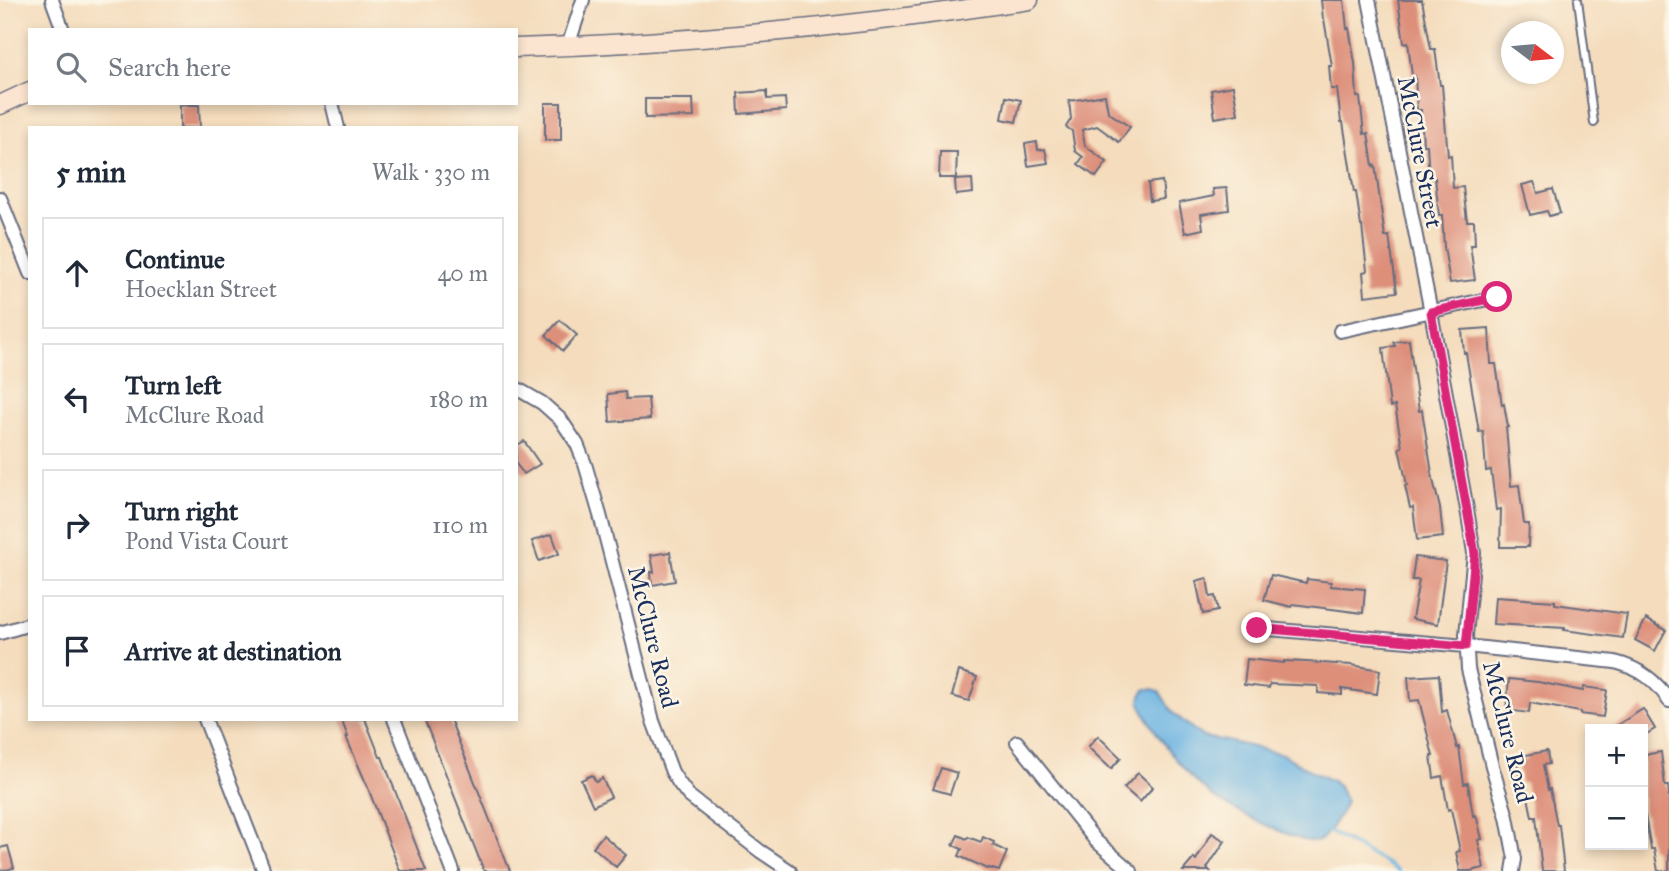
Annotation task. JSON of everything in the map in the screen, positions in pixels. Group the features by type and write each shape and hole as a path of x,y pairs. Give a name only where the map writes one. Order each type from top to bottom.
{"main road":[{"path":"518,48 682,39 829,27 1029,0"},
{"path":"0,106 28,92"}],"street":[{"path":"52,0 62,28"},
{"path":"568,46 583,0"},
{"name":"McClure Street","path":"1369,0 1431,312"},
{"path":"332,105 337,126"},
{"path":"0,198 28,268"},
{"path":"1340,331 1497,297"},
{"name":"McClure Road","path":"1431,312 1475,554 1466,646 1468,669 1511,833 1515,859 1513,871"},
{"name":"McClure Road","path":"518,391 542,403 561,420 577,444 600,514 650,711 672,772 690,796 790,871"},
{"path":"0,633 28,625"},
{"path":"1257,628 1615,662 1633,667 1650,678 1669,701"},
{"path":"206,721 264,871"},
{"path":"395,721 453,871"},
{"path":"1017,741 1096,841 1131,871"}],"lane":[{"path":"1577,0 1594,123"}],"water":[{"path":"1146,689 1159,691 1173,713 1203,737 1282,754 1333,781 1346,802 1326,834 1319,841 1299,838 1248,816 1212,796 1174,758 1158,736 1140,703 1141,695"}],"building":[{"path":"1321,0 1344,0 1355,63 1357,97 1360,97 1364,134 1368,133 1373,166 1375,165 1385,237 1389,236 1397,292 1365,296 1363,272 1367,271 1362,226 1337,89 1331,89 1329,66 1332,66"},
{"path":"1398,0 1422,0 1431,49 1435,49 1442,85 1453,188 1463,187 1467,221 1474,221 1475,245 1470,245 1475,280 1450,283 1442,215 1439,215 1435,178 1429,179 1421,110 1417,110 1415,76 1412,76 1408,42 1404,43"},
{"path":"1233,86 1238,114 1215,118 1211,90"},
{"path":"767,91 767,99 785,98 786,110 739,114 738,93"},
{"path":"1105,95 1108,112 1130,127 1119,142 1097,126 1082,130 1085,146 1107,162 1096,177 1078,164 1083,157 1075,151 1072,131 1066,127 1071,119 1069,101"},
{"path":"1006,97 1021,100 1016,122 1002,119"},
{"path":"645,99 693,99 694,117 645,118"},
{"path":"545,103 561,103 561,140 545,140"},
{"path":"180,105 199,105 200,126 180,126"},
{"path":"1037,142 1038,150 1045,149 1048,163 1028,166 1025,144"},
{"path":"940,152 957,152 956,178 939,178"},
{"path":"972,179 973,193 956,195 955,180"},
{"path":"1162,181 1164,199 1150,201 1148,183"},
{"path":"1534,182 1538,193 1553,189 1560,213 1549,216 1547,211 1530,215 1522,185"},
{"path":"1227,188 1229,210 1201,214 1203,229 1185,233 1179,203 1214,196 1213,189"},
{"path":"560,320 577,335 563,351 546,335"},
{"path":"1489,328 1491,364 1496,364 1508,427 1511,486 1519,485 1524,524 1529,524 1528,547 1500,547 1501,509 1496,510 1491,470 1486,471 1483,431 1479,432 1464,353 1462,330"},
{"path":"1409,340 1419,411 1422,410 1443,537 1417,540 1413,507 1410,508 1405,486 1407,485 1399,448 1402,447 1395,406 1390,407 1383,348 1395,346 1394,342"},
{"path":"625,392 626,399 648,398 650,419 610,422 608,394"},
{"path":"524,441 540,464 524,474 518,466 518,445"},
{"path":"552,534 559,554 539,561 532,541"},
{"path":"670,552 675,581 652,585 651,572 654,572 651,555"},
{"path":"1415,557 1446,561 1438,624 1412,619 1419,580 1412,580"},
{"path":"1271,575 1306,583 1307,579 1331,582 1330,586 1365,589 1363,613 1293,604 1292,607 1264,600"},
{"path":"1207,578 1210,597 1215,596 1218,611 1203,614 1196,581"},
{"path":"1495,597 1555,601 1555,604 1627,614 1623,638 1564,630 1565,628 1493,624"},
{"path":"1646,619 1666,630 1655,651 1635,640"},
{"path":"1247,659 1352,665 1380,670 1377,694 1342,689 1342,695 1318,693 1318,686 1270,684 1269,688 1244,685"},
{"path":"959,671 977,677 969,701 952,696"},
{"path":"1439,675 1442,712 1447,710 1457,748 1459,747 1464,784 1468,783 1473,816 1476,815 1482,839 1478,840 1484,868 1470,871 1460,871 1456,852 1460,851 1451,809 1448,810 1442,776 1434,778 1433,756 1419,700 1410,701 1408,677"},
{"path":"1509,679 1583,691 1584,687 1607,690 1603,717 1530,703 1529,713 1506,710"},
{"path":"1643,709 1655,729 1648,733 1648,724 1619,724"},
{"path":"342,721 366,721 426,871 400,871"},
{"path":"425,721 451,721 510,871 484,871"},
{"path":"1098,736 1121,758 1111,769 1088,747"},
{"path":"1547,751 1549,764 1543,765 1559,825 1564,871 1542,871 1536,817 1532,817 1525,782 1521,783 1517,762 1526,760 1526,755"},
{"path":"1661,752 1665,786 1668,786 1669,871 1658,871 1654,849 1651,849 1648,832 1648,754"},
{"path":"941,768 957,773 950,794 933,789"},
{"path":"1138,773 1153,787 1140,802 1124,788"},
{"path":"592,775 596,782 602,778 611,797 593,806 581,780"},
{"path":"1212,833 1225,841 1207,868 1210,871 1183,871 1194,858 1196,860"},
{"path":"603,835 626,855 616,867 593,847"},
{"path":"958,835 981,842 983,837 1007,852 999,871 959,856 962,849 953,845"},
{"path":"8,846 14,868 0,871 0,848"}],"waterway":[{"path":"1328,831 1398,871"}],"route":[{"path":"1257,628 1466,646 1475,554 1431,312 1497,297"}]}
